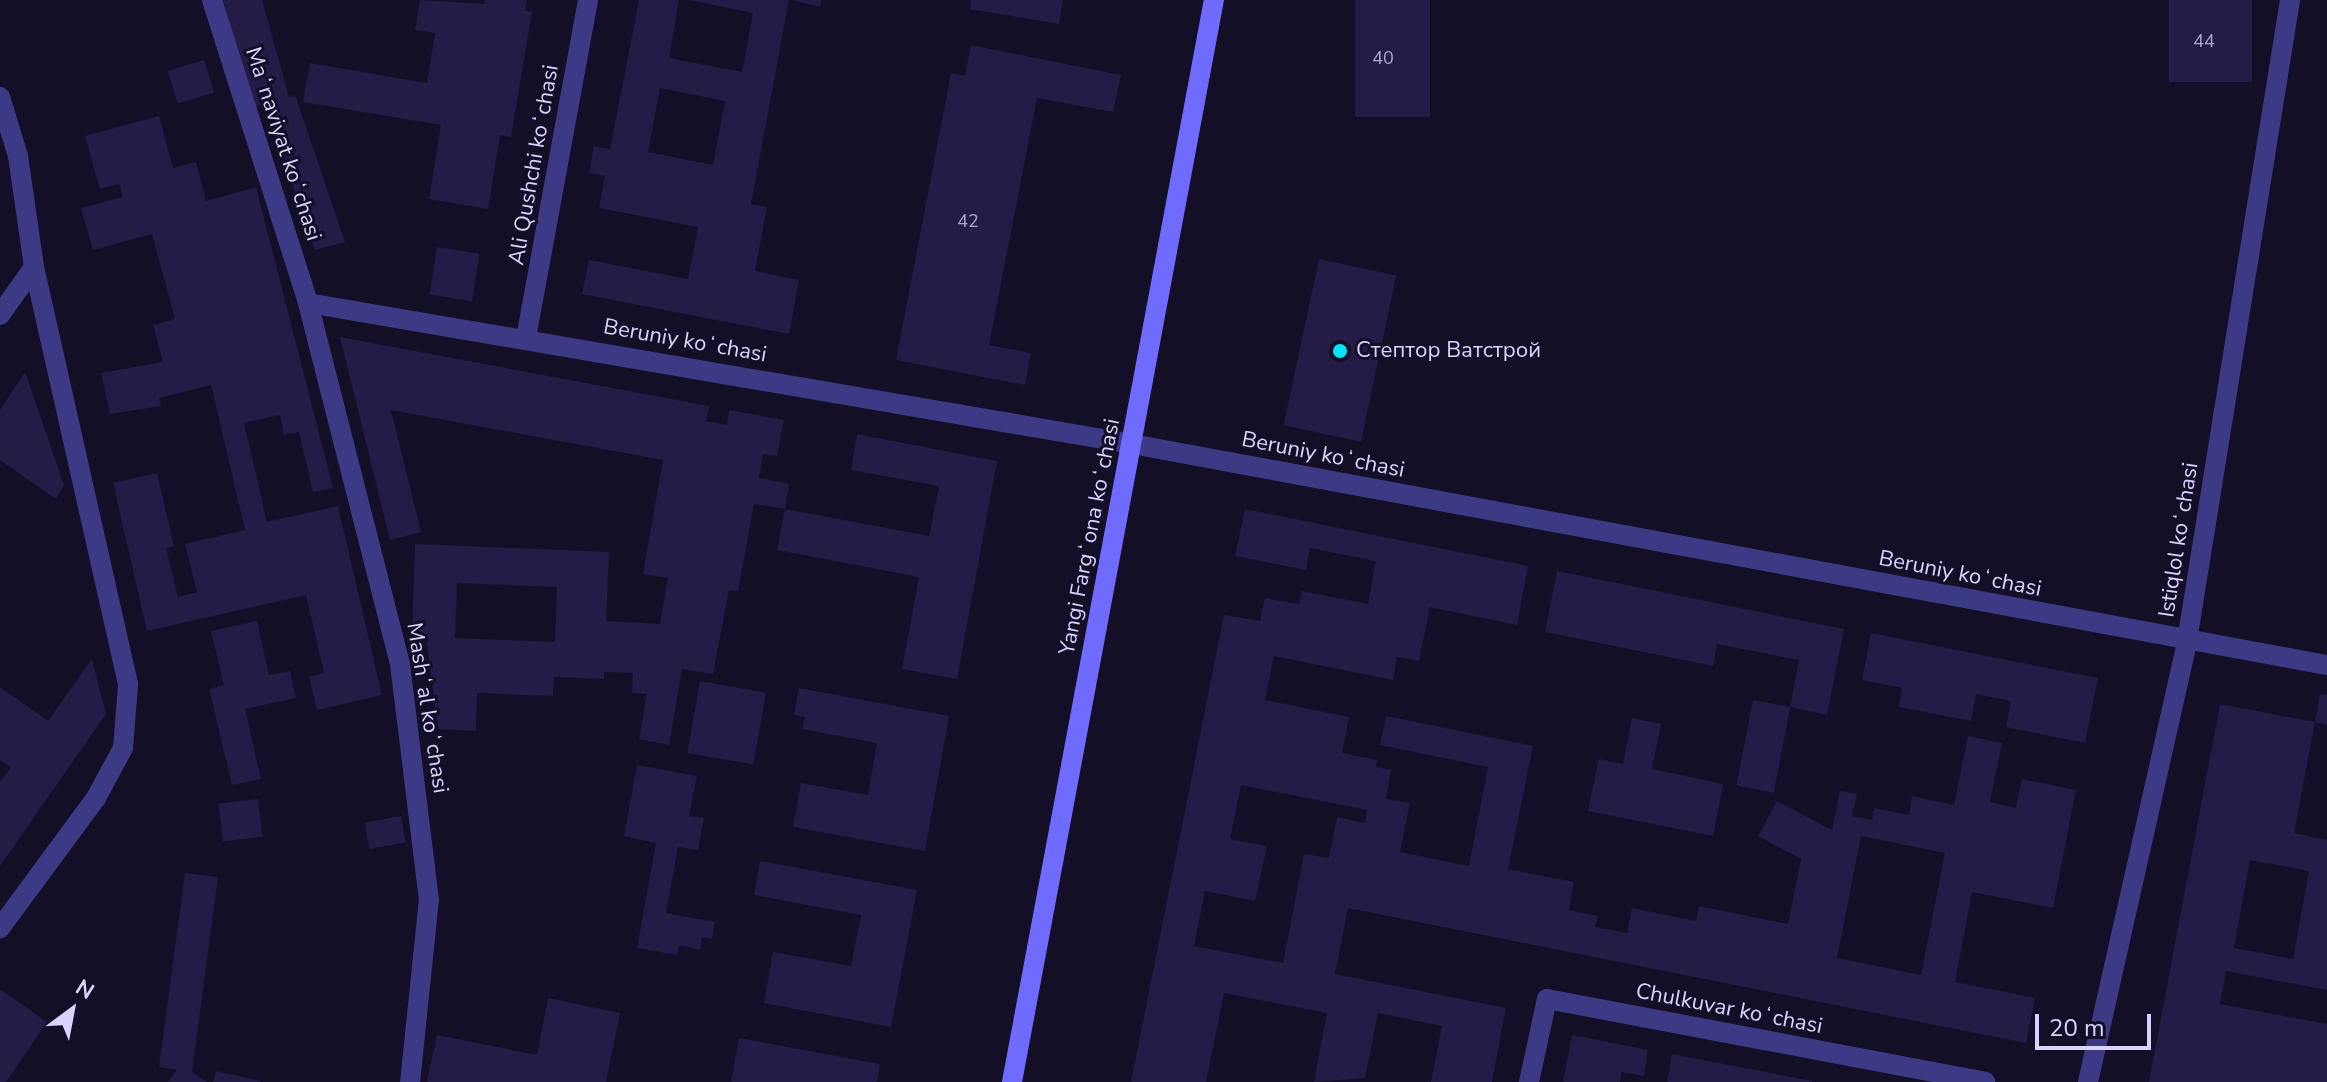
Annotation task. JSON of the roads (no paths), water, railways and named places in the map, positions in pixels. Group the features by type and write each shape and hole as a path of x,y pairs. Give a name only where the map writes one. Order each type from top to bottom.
{"main road":[{"name":"Yangi Fargʻona koʻchasi","path":"1012,1082 1214,0"}],"street":[{"name":"Maʻnaviyat koʻchasi","path":"212,0 308,303"},
{"name":"Ali Qushchi koʻchasi","path":"526,338 588,0"},
{"name":"Istiqlol koʻchasi","path":"2088,1082 2187,641 2290,0"},
{"path":"0,97 18,156 34,267 128,685 123,748 96,798 0,928"},
{"path":"0,315 34,267"},
{"name":"Beruniy koʻchasi","path":"308,303 1132,444 2327,665"},
{"name":"Mashʻal koʻchasi","path":"308,303 400,664 429,899 410,1082"},
{"name":"Chulkuvar koʻchasi","path":"1529,1082 1547,999 1985,1082"}],"place":[{"name":"Стептор Ватстрой","path":"1340,351"}]}
